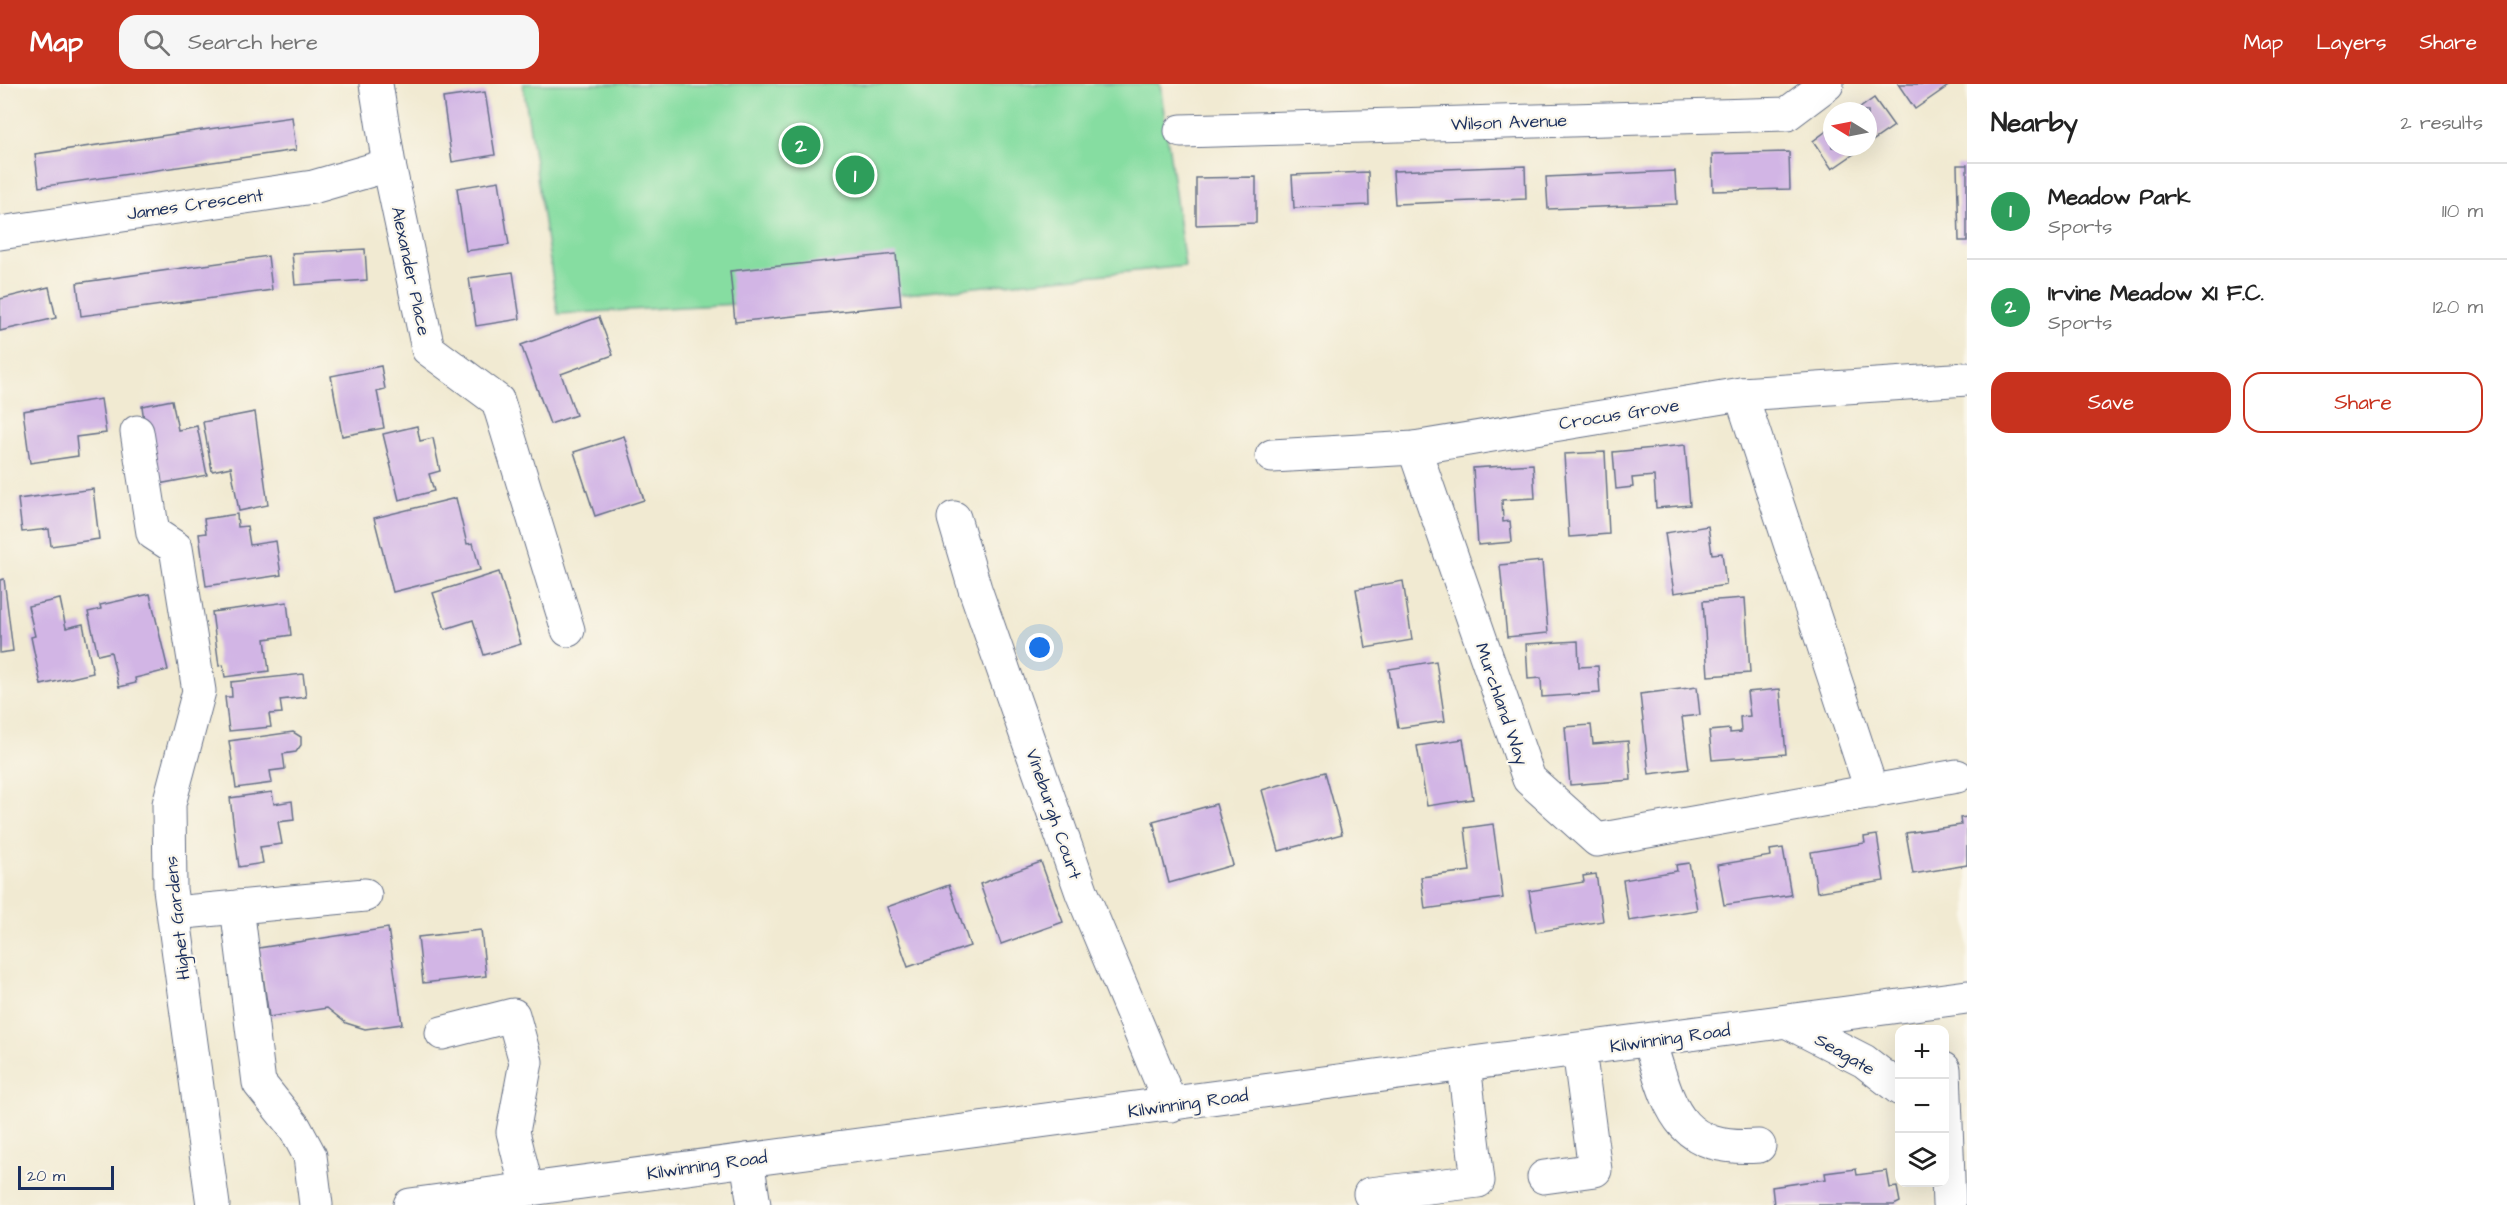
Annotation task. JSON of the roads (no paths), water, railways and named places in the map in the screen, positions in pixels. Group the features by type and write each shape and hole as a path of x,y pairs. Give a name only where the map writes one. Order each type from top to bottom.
{"street":[{"name":"Alexander Place","path":"376,84 389,165 428,350 498,401 568,630"},
{"name":"Wilson Avenue","path":"1181,131 1787,114 1827,84"},
{"name":"James Crescent","path":"0,233 313,187 389,165"},
{"name":"Crocus Grove","path":"1272,456 1414,448 1740,394 1967,379"},
{"path":"1740,394 1872,792"},
{"name":"Highet Gardens","path":"137,432 153,533 176,548 199,691 169,804 170,890 213,1205"},
{"name":"Murchland Way","path":"1414,448 1529,780 1597,840 1958,776"},
{"name":"Vineburgh Court","path":"954,518 975,589 1082,893 1171,1105"},
{"path":"174,913 365,895"},
{"path":"237,907 259,1083 296,1128 310,1156 316,1205"},
{"name":"Kilwinning Road","path":"410,1205 1788,1022 1951,1010"},
{"path":"442,1033 513,1015 526,1062 513,1132 527,1189"},
{"name":"Seagate","path":"1788,1022 1864,1061 1895,1086"},
{"path":"1649,1041 1669,1104 1697,1138 1731,1148 1759,1146"},
{"path":"1544,1177 1595,1170 1579,1050"},
{"path":"1370,1194 1478,1181 1464,1065"},
{"path":"1945,1133 1949,1205"},
{"path":"747,1160 754,1205"}],"place":[{"name":"Irvine Meadow XI F.C.","path":"801,145"},
{"name":"Meadow Park","path":"855,175"}]}
